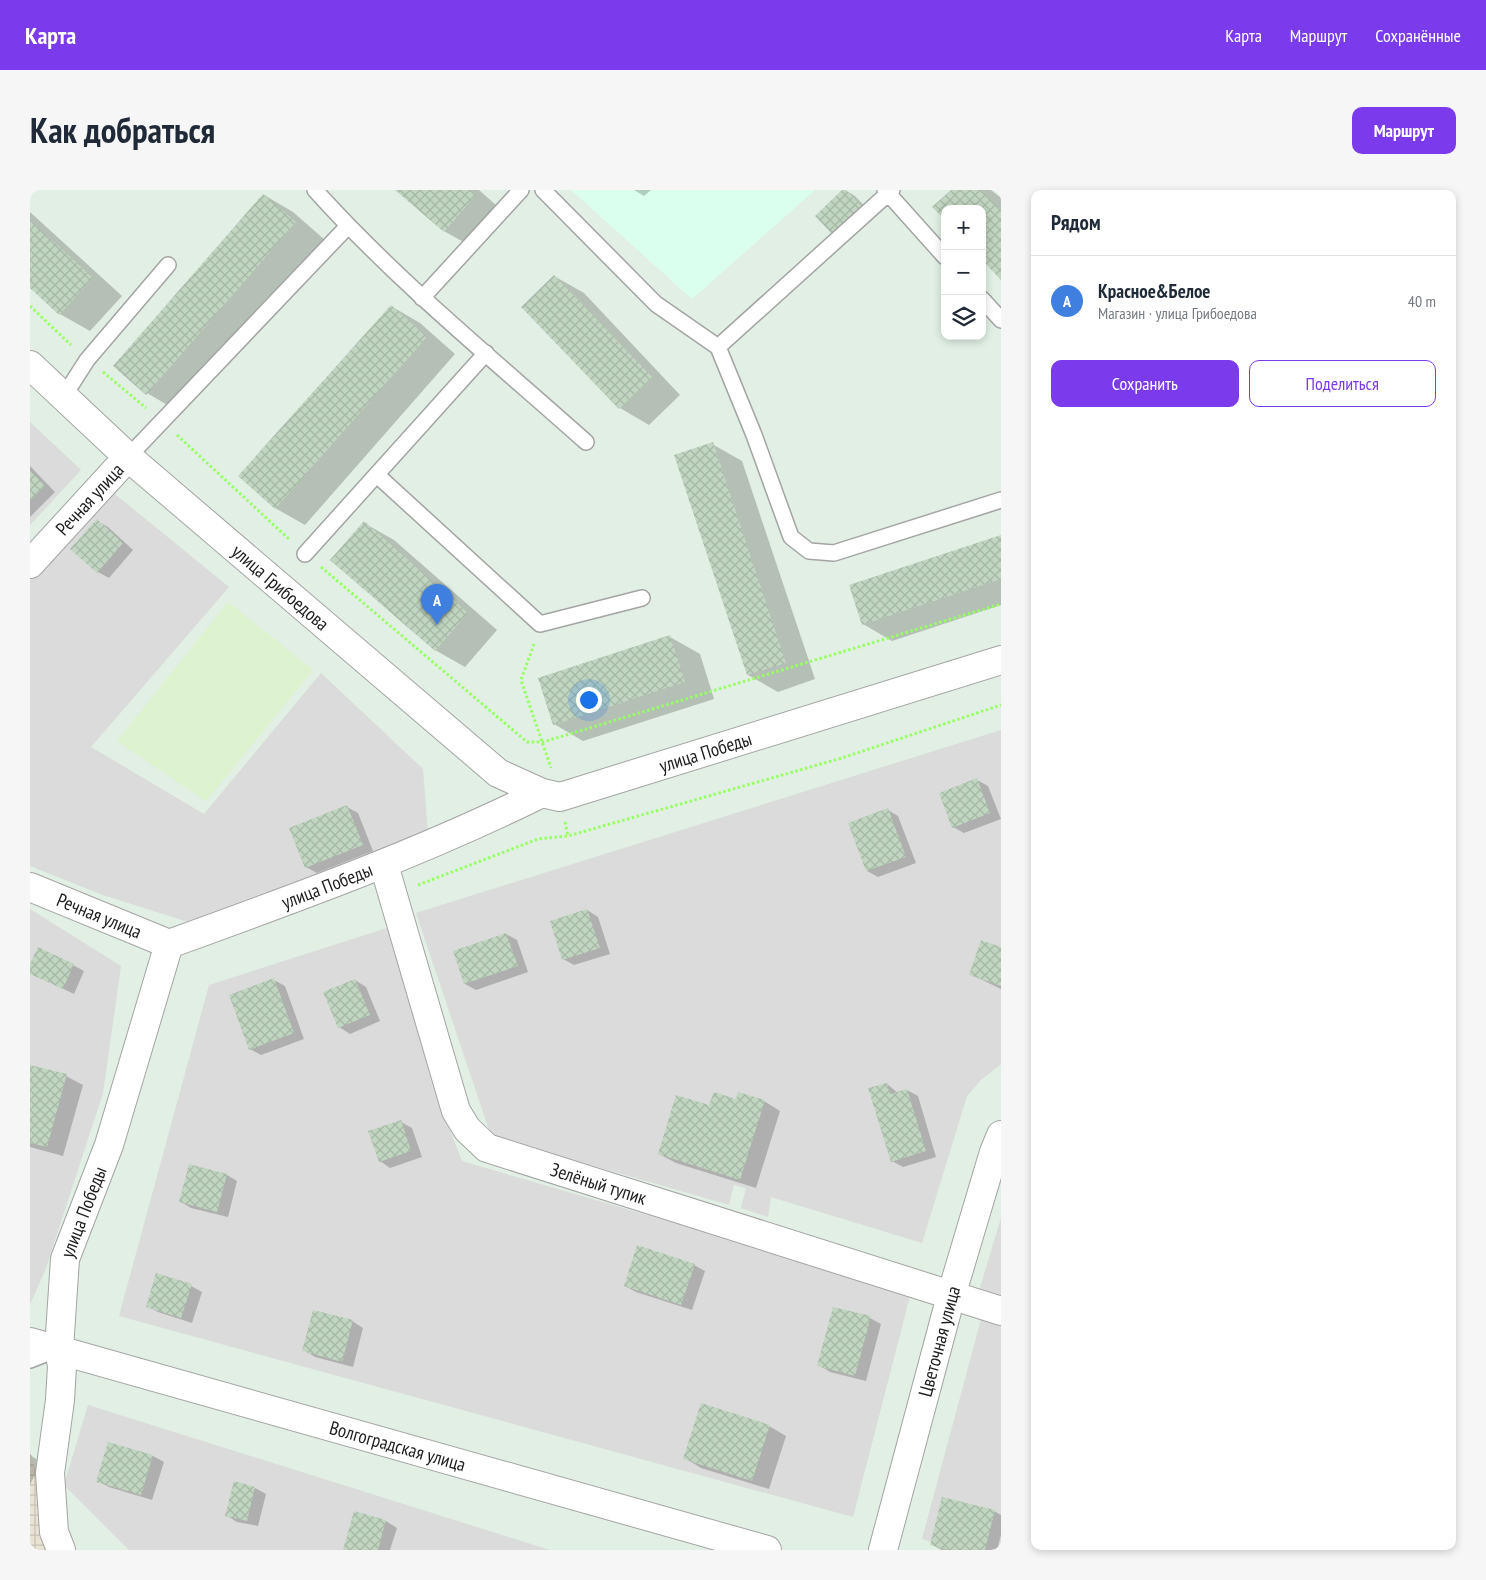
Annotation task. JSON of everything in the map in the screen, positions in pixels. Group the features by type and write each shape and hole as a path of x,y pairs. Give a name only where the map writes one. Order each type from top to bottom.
{"street":[{"name":"улица Грибоедова","path":"30,365 128,457 498,772 551,795"},
{"name":"Речная улица","path":"30,564 128,457"},
{"name":"улица Победы","path":"61,1550 54,1532 50,1473 60,1400 62,1366 59,1349 65,1259 109,1146 170,944 387,876 490,819 551,795 1001,660"},
{"name":"Зелёный тупик","path":"387,876 456,1111 467,1129 487,1148 1001,1311"},
{"name":"Речная улица","path":"30,887 170,944"},
{"name":"Цветочная улица","path":"882,1550 951,1296 994,1152 1001,1135"},
{"name":"Волгоградская улица","path":"30,1342 767,1550"}],"lane":[{"path":"315,190 348,226 422,298 586,442"},
{"path":"422,298 521,190"},
{"path":"543,190 656,304 718,347 754,435 791,536 808,551 834,553 1001,500"},
{"path":"718,347 888,191 941,252"},
{"path":"128,457 348,226"},
{"path":"64,396 87,360 168,265"},
{"path":"986,303 1001,320"},
{"path":"305,554 378,476 486,354"},
{"path":"378,476 540,624 642,598"},
{"path":"30,1360 59,1349"}],"path":[{"path":"540,624 521,680 551,795"},
{"path":"387,876 419,884 538,839 568,836 842,758 1001,705"}],"shaded area":[{"path":"571,190 815,190 692,299"},
{"path":"30,422 81,470 30,525"},
{"path":"110,490 229,587 91,747 204,814 321,673 423,769 428,833 188,922 103,895 30,866 30,579"},
{"path":"228,602 313,670 206,801 117,741"},
{"path":"1001,730 1001,1064 981,1080 967,1096 922,1243 771,1197 768,1217 741,1208 746,1188 734,1185 729,1205 491,1136 416,913"},
{"path":"30,909 121,966 103,1093 45,1271 30,1304"},
{"path":"390,927 433,1087 462,1161 911,1292 853,1517 119,1316 209,985"},
{"path":"1001,1218 1001,1300 978,1294"},
{"path":"981,1319 1001,1326 1001,1550 956,1550 922,1539"},
{"path":"88,1405 550,1550 129,1550 64,1485"},
{"path":"30,1450 57,1550 30,1550"}],"building":[{"path":"395,190 471,190 476,195 444,232"},
{"path":"842,190 846,190 864,209 834,236 815,216"},
{"path":"951,190 981,190 1001,211 1001,280 986,264 986,205 941,205 941,216 932,207"},
{"path":"263,194 296,222 146,395 113,366"},
{"path":"30,220 93,278 59,315 30,288"},
{"path":"554,275 652,377 619,409 521,307"},
{"path":"391,305 427,337 275,509 238,476"},
{"path":"713,442 786,663 747,675 674,455"},
{"path":"30,470 45,486 30,501"},
{"path":"97,519 123,543 97,573 70,549"},
{"path":"364,521 468,613 435,651 330,560"},
{"path":"1001,535 1001,579 862,625 849,585"},
{"path":"670,635 685,682 553,725 538,678"},
{"path":"977,778 990,813 952,828 939,793"},
{"path":"347,805 363,845 305,868 289,828"},
{"path":"888,808 906,857 866,871 848,823"},
{"path":"587,909 600,948 562,960 550,921"},
{"path":"506,933 518,966 464,984 453,951"},
{"path":"981,940 1001,947 1001,986 969,975"},
{"path":"38,947 74,964 63,989 30,974 30,964"},
{"path":"274,978 294,1033 249,1050 229,995"},
{"path":"355,979 370,1015 338,1028 323,992"},
{"path":"30,1065 67,1074 47,1147 30,1143"},
{"path":"887,1083 890,1094 907,1089 926,1151 891,1162 868,1088"},
{"path":"714,1092 736,1099 738,1092 765,1100 740,1180 658,1154 676,1095 709,1105"},
{"path":"401,1120 411,1151 379,1162 368,1131"},
{"path":"189,1164 227,1174 217,1212 179,1202"},
{"path":"637,1245 695,1264 681,1305 624,1286"},
{"path":"156,1273 192,1284 181,1318 146,1307"},
{"path":"833,1307 871,1316 855,1376 817,1366"},
{"path":"313,1310 353,1320 342,1362 302,1351"},
{"path":"701,1403 770,1425 752,1481 683,1459"},
{"path":"108,1442 153,1455 141,1495 96,1482"},
{"path":"234,1481 255,1487 247,1521 225,1516"},
{"path":"942,1497 995,1510 985,1550 950,1550 930,1545"},
{"path":"354,1511 386,1520 378,1550 343,1550"}],"place":[{"name":"Красное&Белое","path":"437,625"}]}
